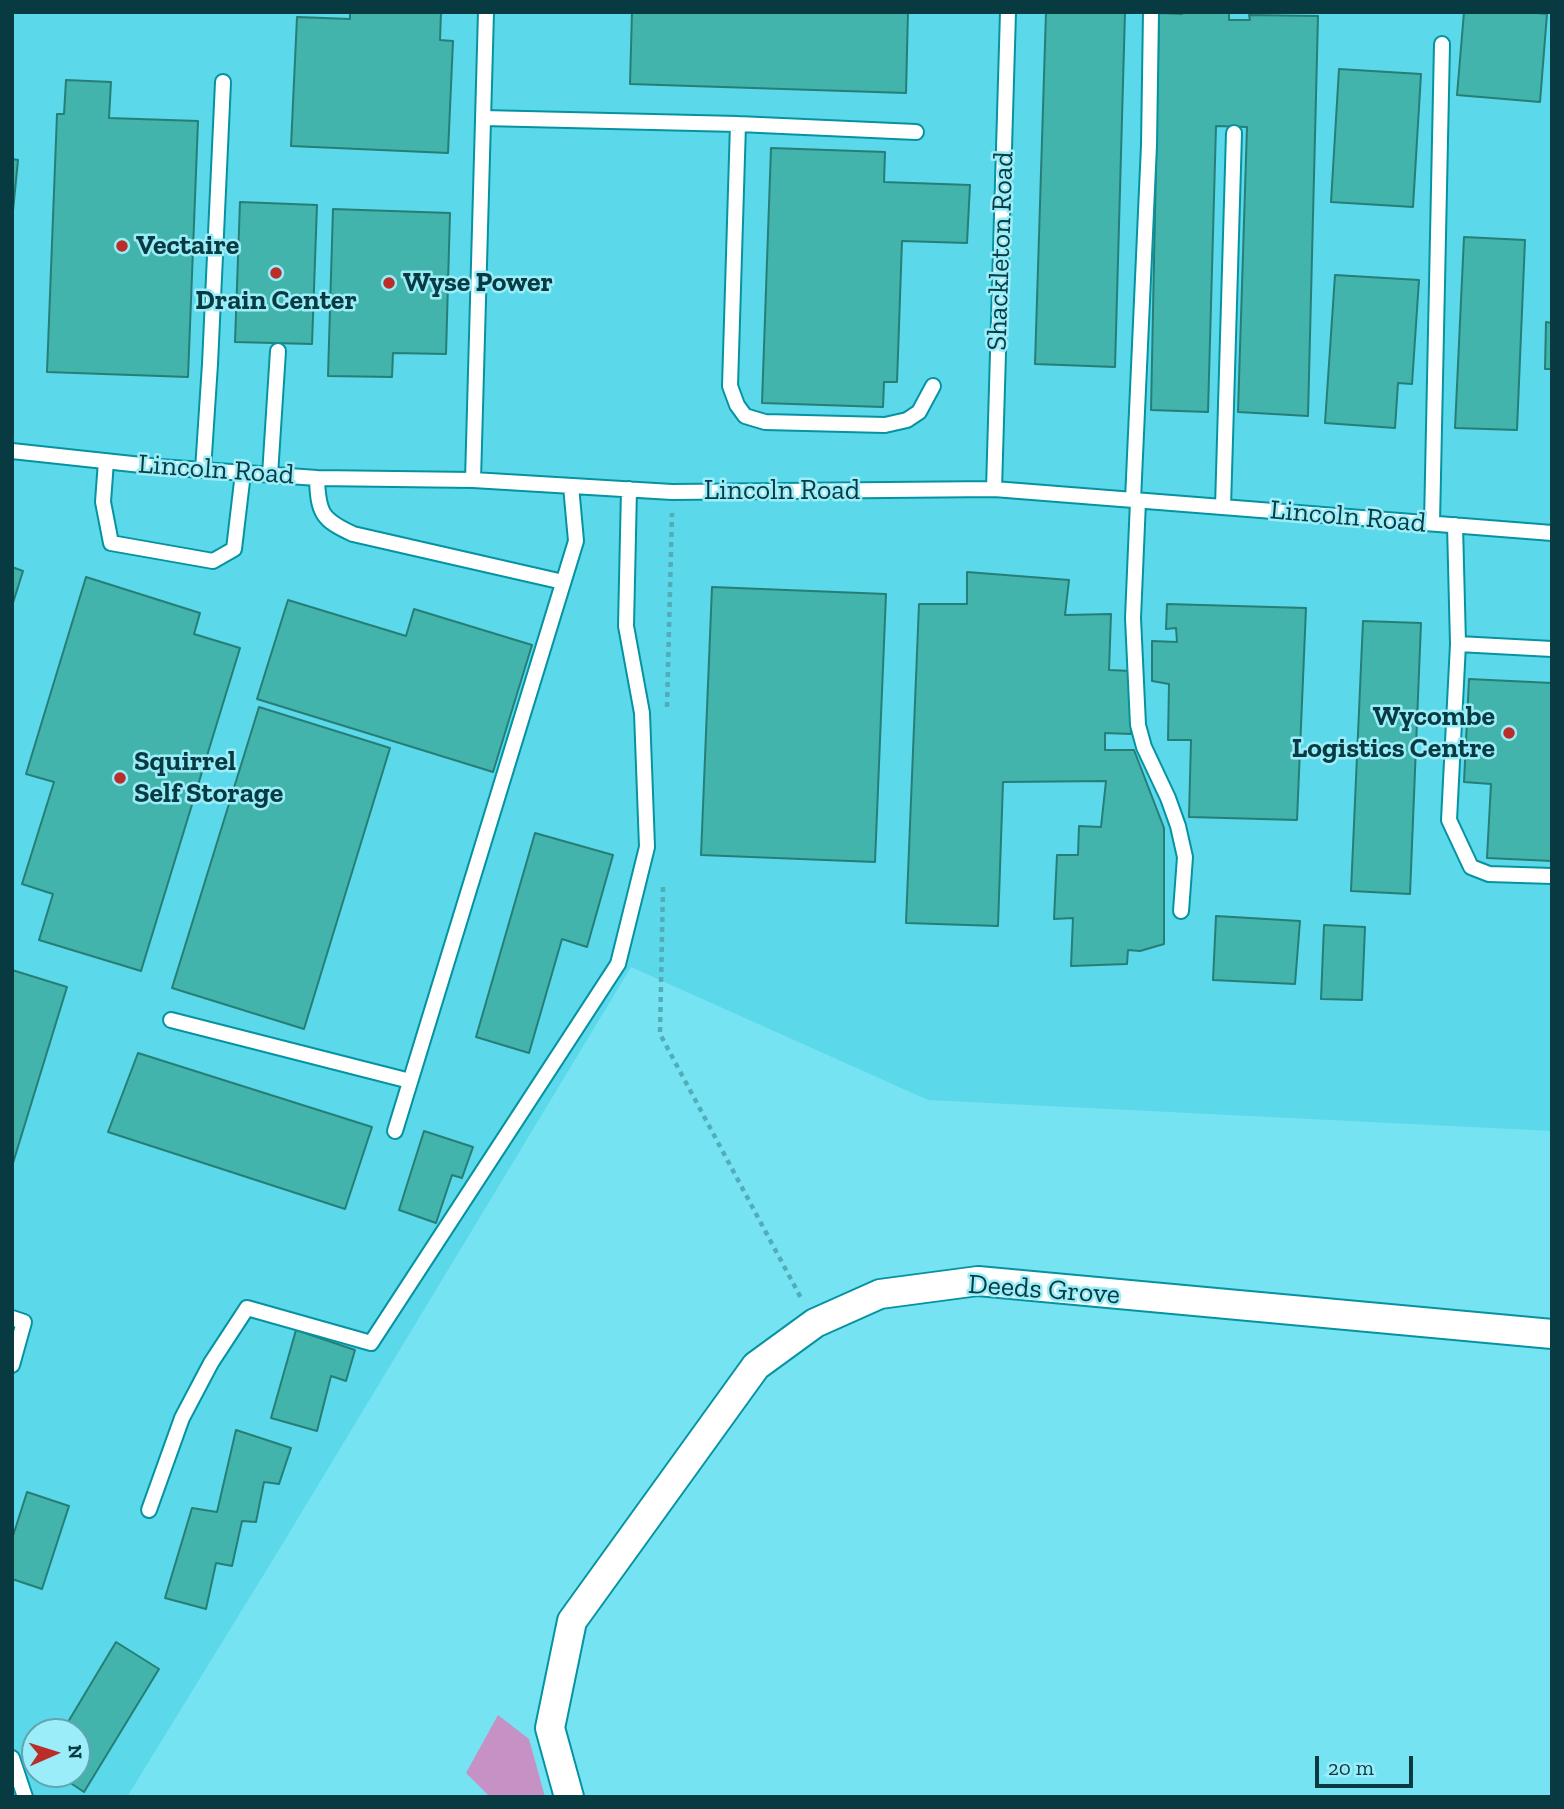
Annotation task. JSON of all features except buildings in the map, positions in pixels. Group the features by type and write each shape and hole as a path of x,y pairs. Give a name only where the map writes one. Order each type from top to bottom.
{"street":[{"name":"Deeds Grove","path":"569,1797 550,1728 572,1621 757,1366 815,1323 880,1294 978,1281 1552,1334"}],"lane":[{"path":"473,480 486,12"},
{"name":"Shackleton Road","path":"994,489 1008,12"},
{"path":"1151,12 1133,618 1138,725 1144,747 1178,826 1185,857 1181,911"},
{"path":"1432,523 1442,44"},
{"path":"203,470 223,82"},
{"path":"483,118 738,124 916,132"},
{"path":"738,124 730,386 745,416 765,422 886,425 907,420 919,412 933,386"},
{"path":"1223,507 1234,133"},
{"path":"270,475 278,351"},
{"name":"Lincoln Road","path":"12,451 317,478 473,480 672,492 994,489 1552,533"},
{"path":"106,461 103,502 111,542 213,561 234,549 243,473"},
{"path":"317,478 318,501 324,516 333,525 354,534 563,582"},
{"path":"395,1131 576,541 570,486"},
{"path":"149,1510 182,1418 211,1363 247,1308 371,1343 618,964 647,847 642,713 626,626 629,489"},
{"path":"1455,525 1458,644 1449,820 1471,867 1489,874 1552,876"},
{"path":"1458,644 1552,649"},
{"path":"171,1020 410,1081"},
{"path":"12,1318 24,1322 12,1365"},
{"path":"16,1755 24,1797"}],"path":[{"path":"667,714 672,492"},
{"path":"663,881 660,1034 815,1323"}],"shaded area":[{"path":"12,12 1552,12 1552,1131 928,1100 631,967 127,1797 12,1797"},
{"path":"498,1715 529,1739 545,1797 490,1797 466,1773"}],"place":[{"name":"Vectaire","path":"122,246"},
{"name":"Drain Center","path":"276,273"},
{"name":"Wyse Power","path":"389,283"},
{"name":"Wycombe Logistics Centre","path":"1509,733"},
{"name":"Squirrel Self Storage","path":"120,778"}]}
